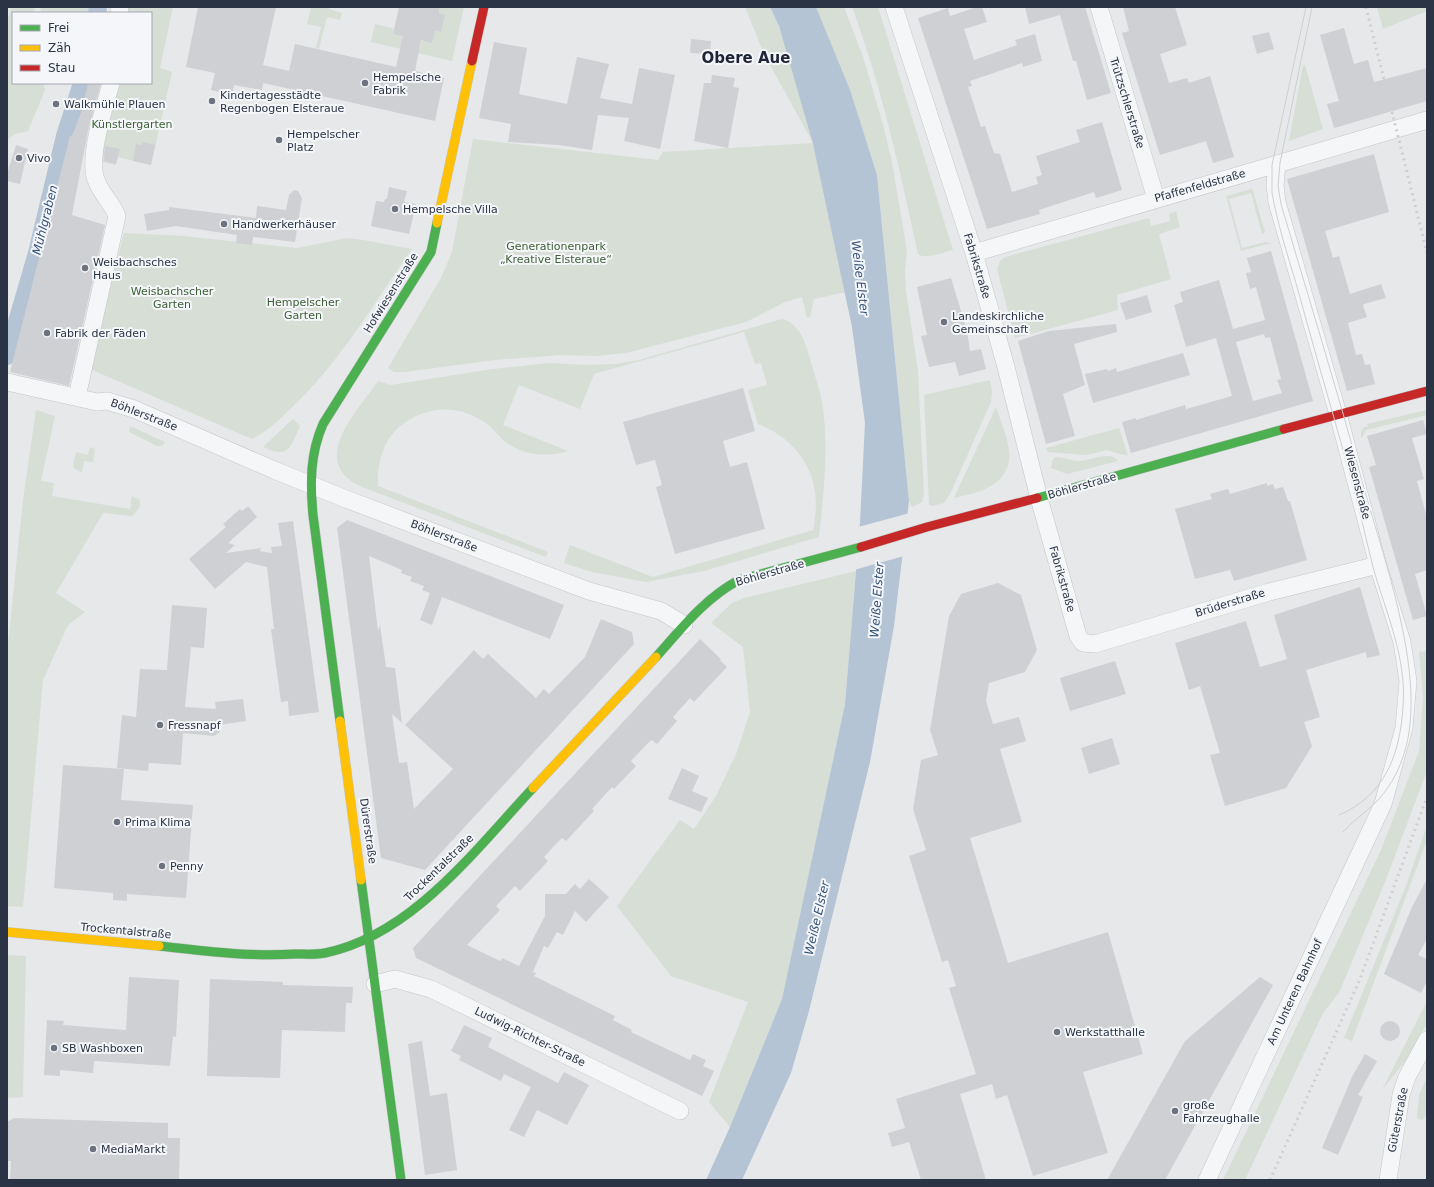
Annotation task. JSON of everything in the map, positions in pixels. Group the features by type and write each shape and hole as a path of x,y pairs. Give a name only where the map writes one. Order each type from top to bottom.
{"main road":[{"name":"Hofwiesenstraße","path":"312,486 313,448 316,436 413,283 430,252 454,137 484,7"},
{"name":"Böhlerstraße","path":"684,625 722,589 739,580 834,555 927,527 1039,498 1338,414 1427,391"},
{"name":"Dürerstraße","path":"312,486 316,531 341,733 370,938 401,1180"},
{"name":"Trockentalstraße","path":"7,932 262,956 324,953 335,951 370,938 416,909 458,868 684,625"}],"street":[{"name":"Fabrikstraße","path":"894,7 974,253 1006,367 1039,498 1078,636 1083,643"},
{"name":"Trützschlerstraße","path":"1099,7 1156,199"},
{"path":"77,397 117,216 113,205 97,183 92,166 111,84"},
{"name":"Pfaffenfeldstraße","path":"974,253 1427,120"},
{"name":"Wiesenstraße","path":"1277,164 1275,185 1277,202 1338,414 1378,564 1402,642 1408,681 1404,728 1383,804"},
{"name":"Böhlerstraße","path":"8,382 97,402 107,401 134,409 312,486 589,591 661,611 684,625"},
{"name":"Brüderstraße","path":"1083,643 1095,644 1269,592 1378,564"},
{"name":"Am Unteren Bahnhof","path":"1207,1180 1383,804"},
{"name":"Ludwig-Richter-Straße","path":"376,984 395,979 431,989 680,1111"},
{"name":"Güterstraße","path":"1388,1180 1401,1095 1407,1077 1427,1040"}],"green space":[{"path":"11,7 35,7 34,12 12,12 12,84 43,84 45,90 28,131 15,134 7,140 7,22"},
{"path":"41,7 93,7 92,12 40,12"},
{"name":"Künstlergarten","path":"121,7 173,7 160,68 172,72 151,165 118,157 115,165 95,160 114,84 152,84 152,12 121,12"},
{"path":"311,7 329,7 329,9 342,13 340,20 327,17 319,49 316,48 321,27 307,24"},
{"path":"440,7 464,7 452,61 371,42 375,24 394,29 393,34 403,36 414,47 420,48 421,40 432,43 435,31 441,32 445,15 439,13"},
{"path":"745,7 770,7 779,26 812,142 764,54"},
{"path":"816,7 844,7 863,57 891,157 907,251 905,271 906,291 918,371 924,494 922,502 912,507 909,501 877,175"},
{"path":"852,7 878,7 953,250 930,256 921,256 918,254 897,160 881,98 863,37"},
{"path":"1377,7 1427,7 1427,11 1383,29"},
{"path":"1303,65 1305,65 1323,129 1289,141"},
{"name":"Generationenpark „Kreative Elsteraue“","path":"473,139 658,160 663,152 813,143 846,292 814,299 810,317 807,318 802,297 785,302 746,322 626,353 595,356 560,355 495,360 404,372 394,372 388,368 441,278 452,252"},
{"path":"1252,189 1265,232 1262,234 1251,193 1229,199 1242,248 1265,242 1271,243 1241,251 1226,196"},
{"path":"1176,211 1180,227 1159,234 1171,279 1117,295 1118,310 1015,338 997,269 1000,261 1005,257 1149,218 1151,226 1170,221 1169,214"},
{"name":"Weisbachscher Garten","path":"124,233 183,236 297,248 347,238 412,249 355,332 325,372 281,417 252,439 90,369"},
{"path":"782,319 794,325 805,342 822,404 825,433 825,463 819,537 704,571 646,582 592,572 564,563 570,545 653,577 813,530 816,512 816,496 813,480 807,466 799,453 788,441 758,424 748,390 767,385 761,363 755,364 744,332 594,374 580,409 519,385 503,425 568,451 551,454 534,454 525,452 517,449 502,439 493,429 476,417 453,410 430,411 408,420 398,428 388,440 384,447 378,470 378,486 548,552 546,557 362,487 346,477 338,464 337,451 341,437 358,408 378,381 391,385 493,369 549,363 585,365 616,364 639,360"},
{"path":"990,380 992,392 991,402 951,492 944,503 932,506 929,505 924,395"},
{"path":"996,407 1004,429 1009,450 1009,461 1006,470 1000,479 989,487 954,498"},
{"path":"36,410 55,416 41,481 54,483 52,496 130,509 132,496 140,500 140,505 132,516 103,513 56,593 85,612 68,625 43,680 23,907 7,906 7,654 23,500"},
{"path":"1427,410 1427,415 1366,430 1361,439 1361,432 1364,427 1368,427 1367,424"},
{"path":"293,419 300,426 288,449 278,452 263,447"},
{"path":"130,426 165,442 162,446 157,446 129,432"},
{"path":"1119,428 1128,456 1107,450 1086,455 1048,452 1046,448"},
{"path":"90,447 95,449 93,462 84,461 82,473 73,467 76,452 88,455"},
{"path":"1100,456 1111,456 1118,461 1067,474 1051,468 1052,461 1055,457 1081,461"},
{"path":"856,571 845,704 782,999 730,1127 709,1102 748,1002 671,976 617,906 680,820 694,829 716,796 737,752 750,712 743,647 711,623 732,603 744,598"},
{"path":"1427,651 1427,771 1387,877 1339,993 1323,1013 1245,1180 1223,1180 1381,850 1419,751 1423,697 1419,652"},
{"path":"1427,825 1427,840 1352,1041 1344,1038 1406,886"},
{"path":"7,955 26,956 23,1097 7,1098"},
{"path":"1427,1001 1427,1023 1410,1055 1382,1090"},
{"path":"1427,1077 1427,1105 1425,1118 1420,1120 1417,1117 1419,1095"}],"water":[{"name":"Weiße Elster","path":"770,7 816,7 850,90 877,175 909,501 894,626 870,762 809,1011 791,1073 742,1180 706,1180 730,1127 782,999 845,704 860,523 865,423 852,327 813,144 779,26"}],"pier":[{"path":"910,513 904,556 854,570 858,527"}],"building":[{"path":"198,7 276,7 263,65 289,71 295,44 396,67 403,36 393,34 399,7 440,7 439,13 445,15 441,32 435,31 432,43 421,40 415,71 444,78 435,121 263,83 262,90 234,85 232,95 211,90 215,73 186,67"},
{"path":"977,7 982,7 987,22 964,29 974,60 1017,45 1015,40 1035,34 1042,61 1023,67 1022,63 970,81 972,86 968,87 981,127 985,126 994,153 1000,154 1012,192 1038,184 1036,177 1042,175 1036,156 1080,142 1076,130 1102,122 1122,190 1096,198 1094,192 1039,210 1040,214 987,229 918,18 948,8 950,16"},
{"path":"1025,7 1085,7 1111,93 1087,100 1076,61 1073,61 1060,15 1029,24"},
{"path":"1123,7 1175,7 1187,45 1160,54 1169,83 1187,78 1189,83 1210,76 1234,157 1213,163 1206,141 1160,155 1122,33 1129,31"},
{"path":"1344,28 1354,64 1368,60 1374,82 1427,68 1427,101 1334,128 1327,104 1339,101 1320,35"},
{"path":"1269,32 1274,49 1257,54 1252,36"},
{"path":"691,39 711,41 710,54 690,53"},
{"path":"494,42 527,48 519,94 567,104 577,57 609,64 600,98 632,104 639,68 675,75 660,149 624,141 629,118 598,115 592,150 559,145 508,142 511,124 479,118"},
{"path":"712,75 735,78 733,87 739,88 728,148 694,141 704,83 711,83"},
{"name":"Weisbachsches Haus","path":"88,84 101,84 88,131 72,215 105,225 69,386 10,372 70,136 72,136 82,110"},
{"path":"143,142 155,145 151,165 133,161 136,144 142,145"},
{"name":"Vivo","path":"16,145 28,149 20,184 7,181 7,174"},
{"path":"105,146 120,149 116,164 104,161"},
{"path":"1374,154 1389,212 1325,231 1333,258 1339,256 1350,294 1381,284 1386,298 1364,304 1363,306 1367,317 1348,323 1356,355 1362,354 1365,365 1370,364 1375,384 1347,391 1287,179"},
{"name":"Hempelsche Villa","path":"389,187 407,191 404,202 416,204 409,234 371,226 376,201 384,202 385,199 387,199"},
{"path":"294,190 298,191 302,198 295,242 253,237 252,245 236,243 237,235 176,226 147,231 144,214 169,210 169,207 256,218 257,206 286,210 289,195"},
{"path":"1271,251 1313,401 1131,453 1122,422 1136,418 1136,420 1185,405 1186,409 1232,396 1216,338 1186,347 1174,305 1183,302 1180,292 1219,280 1233,329 1265,320 1256,287 1250,289 1246,273 1251,272 1247,258","holes":["1264,334 1265,338 1270,337 1281,379 1277,380 1282,393 1253,401 1236,342"]},
{"name":"Landeskirchliche Gemeinschaft","path":"951,278 967,331 970,351 981,349 986,369 959,376 955,362 929,367 921,336 927,335 917,287"},
{"path":"1147,295 1152,312 1126,320 1120,303"},
{"path":"1116,324 1117,332 1074,344 1085,385 1063,394 1075,436 1046,444 1018,341 1049,331"},
{"path":"1183,353 1190,375 1093,403 1085,374 1107,369 1108,371 1116,368 1117,372"},
{"path":"743,388 755,431 723,441 730,467 747,462 765,529 675,554 656,487 662,485 655,460 636,465 623,422"},
{"path":"1423,420 1427,434 1412,438 1424,479 1417,481 1427,518 1427,570 1415,574 1427,616 1413,620 1369,467 1376,465 1367,436"},
{"path":"1267,483 1267,486 1273,484 1275,489 1283,487 1288,501 1290,501 1307,560 1234,581 1230,570 1195,579 1175,509 1212,499 1210,494 1228,489 1230,494"},
{"path":"248,506 257,517 228,543 235,545 226,553 262,548 259,551 272,553 271,547 282,546 278,523 293,521 319,712 289,716 288,701 281,702 271,629 274,629 267,567 246,562 215,589 189,559 226,527 223,524 240,509 242,511"},
{"path":"347,520 564,605 550,639 442,597 432,625 420,620 430,593 422,590 424,586 410,581 412,577 401,573 402,570 369,556 378,631 380,625 386,667 395,668 402,723 392,714 399,763 407,762 414,809 453,769 405,725 474,650 483,659 488,654 536,698 544,689 549,694 585,657 601,619 632,632 634,644 425,870 381,858 337,528"},
{"path":"998,583 1021,595 1037,650 1025,672 989,683 986,701 993,724 1019,717 1026,741 1000,749 1022,822 970,838 1008,963 1108,932 1143,1054 1083,1072 1108,1153 1033,1176 1007,1095 996,1099 992,1084 960,1094 986,1180 921,1180 909,1142 892,1147 888,1133 905,1128 896,1099 976,1074 949,988 956,986 948,960 942,962 909,856 926,850 913,809 921,760 938,755 930,730 949,616 961,594"},
{"path":"1360,587 1380,655 1367,658 1366,652 1306,670 1320,717 1304,722 1312,746 1286,788 1225,806 1210,755 1220,753 1200,686 1189,690 1175,643 1246,621 1260,667 1287,659 1274,615"},
{"path":"172,605 207,608 204,648 191,647 185,707 216,709 215,702 243,699 246,721 219,725 220,732 214,736 183,733 181,765 149,763 148,771 117,768 122,715 136,717 140,669 167,670"},
{"path":"700,639 721,659 720,660 727,667 694,702 690,698 673,717 677,721 657,744 652,740 650,741 631,761 636,766 614,789 612,787 592,809 594,811 566,841 562,838 553,847 544,857 548,861 520,891 515,886 496,906 500,910 467,945 498,960 501,961 502,958 519,966 545,916 545,894 566,894 575,884 580,889 589,879 609,897 586,922 575,911 563,935 557,932 548,948 544,946 533,972 536,973 534,976 615,1016 613,1020 632,1030 631,1032 690,1060 693,1054 706,1060 703,1066 714,1071 702,1096 416,958 413,948"},
{"path":"1115,661 1126,694 1070,711 1060,678"},
{"path":"1112,738 1120,764 1089,774 1081,748"},
{"path":"63,765 124,769 121,800 193,805 186,898 127,894 127,901 113,900 113,893 54,888"},
{"path":"682,768 699,776 692,791 708,798 701,812 668,799"},
{"path":"1427,879 1427,939 1418,955 1427,959 1427,981 1421,993 1384,974 1412,907"},
{"path":"129,977 179,980 176,1037 173,1036 170,1066 94,1061 93,1073 60,1070 60,1076 44,1075 47,1020 64,1021 63,1025 126,1030"},
{"name":"große Fahrzeughalle","path":"1260,977 1273,985 1165,1180 1107,1180 1185,1041"},
{"path":"210,979 283,982 283,985 353,987 352,1003 346,1003 345,1032 282,1030 280,1078 207,1076"},
{"path":"1390,1021 1397,1024 1400,1031 1397,1038 1390,1041 1383,1038 1380,1031 1383,1024"},
{"path":"464,1025 492,1038 488,1047 558,1083 564,1072 589,1085 567,1125 537,1110 524,1137 509,1130 531,1087 504,1074 501,1081 459,1060 461,1056 451,1051"},
{"path":"422,1041 430,1096 447,1093 457,1170 425,1175 408,1044"},
{"path":"1365,1054 1377,1061 1358,1095 1363,1097 1338,1155 1322,1148 1352,1077"},
{"name":"MediaMarkt","path":"14,1118 168,1123 168,1138 180,1138 179,1180 10,1180 11,1161 7,1161 7,1122"}],"waterway":[{"name":"Mühlgraben","path":"97,12 98,7"},
{"name":"Mühlgraben","path":"7,356 37,253 65,136 82,84"}],"tram line":[{"path":"1306,7 1272,165 1272,193 1283,238 1361,516 1373,567 1399,653 1403,689 1403,707 1398,741 1394,757 1387,772 1379,785 1368,797 1355,807 1339,815"},
{"path":"1312,7 1280,163 1278,186 1281,204 1334,381 1392,585 1401,621 1411,691 1410,724 1404,754 1396,775 1378,800 1343,832"}],"railway":[{"path":"1366,7 1427,253"},
{"path":"1270,1180 1360,979 1427,797"}],"traffic: fast":[{"path":"340,721 313,515 311,492 313,458 323,424 431,252 437,223"},
{"path":"1037,498 1284,429"},
{"path":"656,657 704,605 727,587 739,580 861,547"},
{"path":"159,946 227,953 278,955 321,954 357,943 386,928 414,909 440,887 465,863 533,788"},
{"path":"361,880 401,1180"}],"traffic: slow":[{"path":"437,223 472,61"},
{"path":"533,788 656,657"},
{"path":"340,721 361,880"},
{"path":"7,932 159,946"}],"traffic: jam":[{"path":"472,61 484,7"},
{"path":"1284,429 1427,391"},
{"path":"861,547 927,527 1037,498"}],"place":[{"name":"Hempelsche Fabrik","path":"365,83"},
{"name":"Kindertagesstädte Regenbogen Elsteraue","path":"212,101"},
{"name":"Walkmühle Plauen","path":"56,104"},
{"name":"Hempelscher Platz","path":"279,140"},
{"name":"Vivo","path":"19,158"},
{"name":"Hempelsche Villa","path":"395,209"},
{"name":"Handwerkerhäuser","path":"224,224"},
{"name":"Weisbachsches Haus","path":"85,268"},
{"name":"Landeskirchliche Gemeinschaft","path":"944,322"},
{"name":"Fabrik der Fäden","path":"47,333"},
{"name":"Fressnapf","path":"160,725"},
{"name":"Prima Klima","path":"117,822"},
{"name":"Penny","path":"162,866"},
{"name":"Werkstatthalle","path":"1057,1032"},
{"name":"SB Washboxen","path":"54,1048"},
{"name":"große Fahrzeughalle","path":"1175,1111"},
{"name":"MediaMarkt","path":"93,1149"}],"district":[{"name":"Obere Aue","path":"746,58"}],"park label":[{"name":"Hempelscher Garten","path":"303,308"}]}
